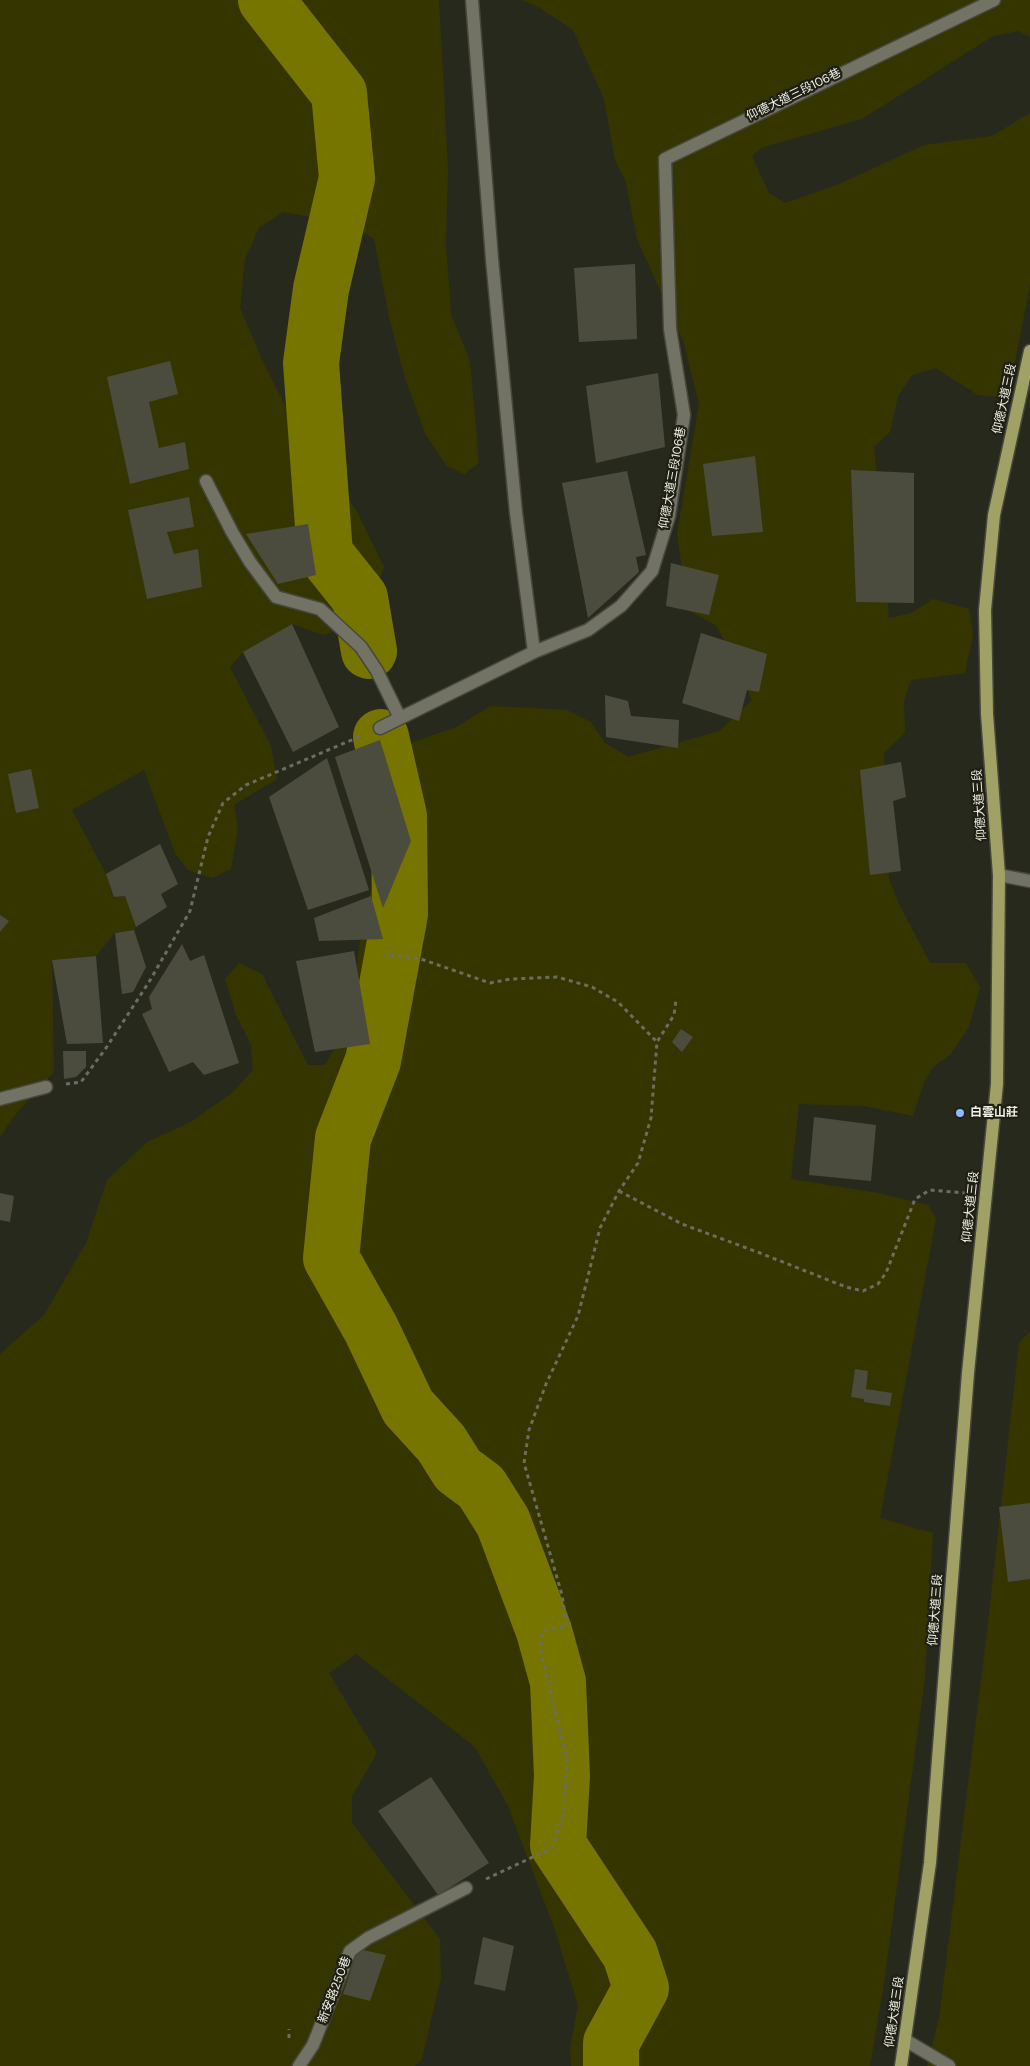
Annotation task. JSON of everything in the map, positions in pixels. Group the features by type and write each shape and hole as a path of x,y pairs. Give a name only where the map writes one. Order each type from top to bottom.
{"main road":[{"name":"仰德大道三段","path":"901,2066 930,1863 968,1373 997,1084 999,875 987,714 985,610 994,514 1030,351"}],"lane":[{"path":"380,728 534,652 516,513 494,278 472,0"},
{"name":"仰德大道三段106巷","path":"534,652 588,630 621,606 652,571 669,516 684,415 670,329 666,159 994,0"},
{"path":"206,481 250,562 276,598 320,609 360,647 377,671 400,718"},
{"path":"999,875 1030,881"},
{"path":"0,1098 46,1087"},
{"name":"新安路250巷","path":"299,2066 313,2045 350,1951 377,1933 466,1888"},
{"path":"905,2040 949,2066"}],"path":[{"path":"46,1087 81,1082 106,1048 149,982 190,911 208,837 223,803 246,785 380,728"},
{"path":"390,955 421,959 490,983 511,979 557,977 592,987 618,1002 657,1042"},
{"path":"466,1888 552,1848 556,1841 564,1812 567,1759 541,1653 541,1639 544,1631 567,1626 562,1595 524,1463 529,1430 546,1384 578,1316 600,1228 619,1191 638,1163 651,1118 657,1042 674,1015 676,1000"},
{"path":"619,1191 682,1224 846,1287 863,1291 878,1284 886,1273 915,1199 930,1190 986,1195"}],"shaded area":[{"path":"0,0 439,0 448,169 446,242 451,314 470,361 479,463 464,474 447,466 426,435 405,378 389,317 374,239 350,224 283,212 259,228 245,259 240,308 263,362 304,442 356,510 384,567 362,623 323,635 292,624 243,652 230,667 271,746 277,779 234,805 238,828 231,869 212,878 188,870 175,853 144,770 72,810 106,874 114,897 125,896 136,927 134,930 115,933 96,956 52,960 54,1072 16,1114 0,1137"},
{"path":"522,0 1030,0 1030,37 1019,31 993,36 862,119 761,148 752,156 769,193 785,203 837,185 924,145 992,136 1030,113 1030,285 1012,377 999,397 978,395 936,368 912,375 898,396 890,432 874,447 889,618 911,613 933,599 969,609 973,635 965,673 911,680 904,701 905,733 884,753 889,879 899,904 930,963 966,963 980,988 968,1029 950,1055 934,1066 924,1082 913,1116 864,1106 799,1104 791,1179 878,1193 928,1205 936,1219 880,1518 933,1533 925,1678 884,1983 870,2066 571,2066 570,2048 578,2005 555,1930 508,1806 475,1747 356,1654 329,1673 377,1753 352,1796 352,1823 440,1939 441,1978 422,2059 415,2066 0,2066 0,1354 44,1315 86,1243 107,1180 147,1142 191,1122 232,1093 253,1070 251,1045 236,1015 225,979 239,963 262,974 308,1065 325,1065 351,1020 362,923 384,845 385,797 405,745 456,727 491,706 567,710 591,722 605,743 628,757 719,731 752,700 717,626 688,610 677,534 699,404 684,344 637,239 626,182 615,160 604,99 573,30 538,7"},
{"path":"1030,1331 1030,2066 927,2066 939,2018 986,1640 1019,1343"}],"building":[{"path":"635,264 637,339 579,342 574,268"},
{"path":"170,361 178,394 149,402 159,448 185,442 189,469 130,484 107,377"},
{"path":"658,373 665,447 596,463 586,386"},
{"path":"755,456 763,532 712,536 703,464"},
{"path":"851,470 914,473 914,603 856,602"},
{"path":"627,471 646,555 636,557 639,572 588,618 562,483"},
{"path":"189,497 194,527 167,532 174,554 198,549 202,587 147,599 128,510"},
{"path":"308,524 316,575 278,584 246,534"},
{"path":"671,563 719,575 709,615 666,606"},
{"path":"292,624 339,727 293,752 243,652"},
{"path":"701,633 767,654 759,692 747,690 739,721 682,703"},
{"path":"605,695 628,701 631,716 679,720 678,748 606,737"},
{"path":"380,740 411,841 383,908 335,757"},
{"path":"327,758 369,890 308,910 269,797"},
{"path":"901,762 906,797 893,801 901,871 870,875 860,770"},
{"path":"31,769 39,808 16,813 8,774"},
{"path":"160,844 178,884 161,894 167,907 136,927 125,896 114,897 106,874"},
{"path":"371,896 383,939 319,941 314,918"},
{"path":"0,915 9,921 0,932"},
{"path":"134,930 146,967 133,992 122,994 115,933"},
{"path":"182,944 190,961 204,955 239,1063 204,1075 193,1062 169,1072 142,1014 152,1009 149,997"},
{"path":"354,951 370,1044 315,1052 296,961"},
{"path":"96,956 103,1043 67,1044 52,960"},
{"path":"681,1029 693,1037 682,1052 672,1042"},
{"path":"63,1051 86,1051 86,1067 76,1077 64,1079"},
{"path":"814,1117 876,1125 871,1181 809,1175"},
{"path":"0,1193 14,1196 10,1222 0,1220"},
{"path":"855,1369 868,1371 866,1389 892,1393 890,1406 864,1402 864,1399 851,1397"},
{"path":"1030,1503 1030,1579 1008,1582 999,1507"},
{"path":"431,1777 489,1863 438,1895 378,1811"},
{"path":"483,1937 514,1946 505,1991 474,1984"},
{"path":"358,1949 386,1955 370,2001 343,1994"}],"waterway":[{"path":"266,0 339,93 347,178 321,289 311,363 325,554 360,598 369,651"},
{"path":"381,737 399,816 400,914 373,1061 343,1138 331,1258 371,1329 408,1407 441,1443 458,1470 481,1487 503,1522 544,1631 558,1682 562,1776 558,1845 630,1954 641,1988 611,2043 611,2066"}],"place":[{"name":"白雲山莊","path":"960,1113"}]}
